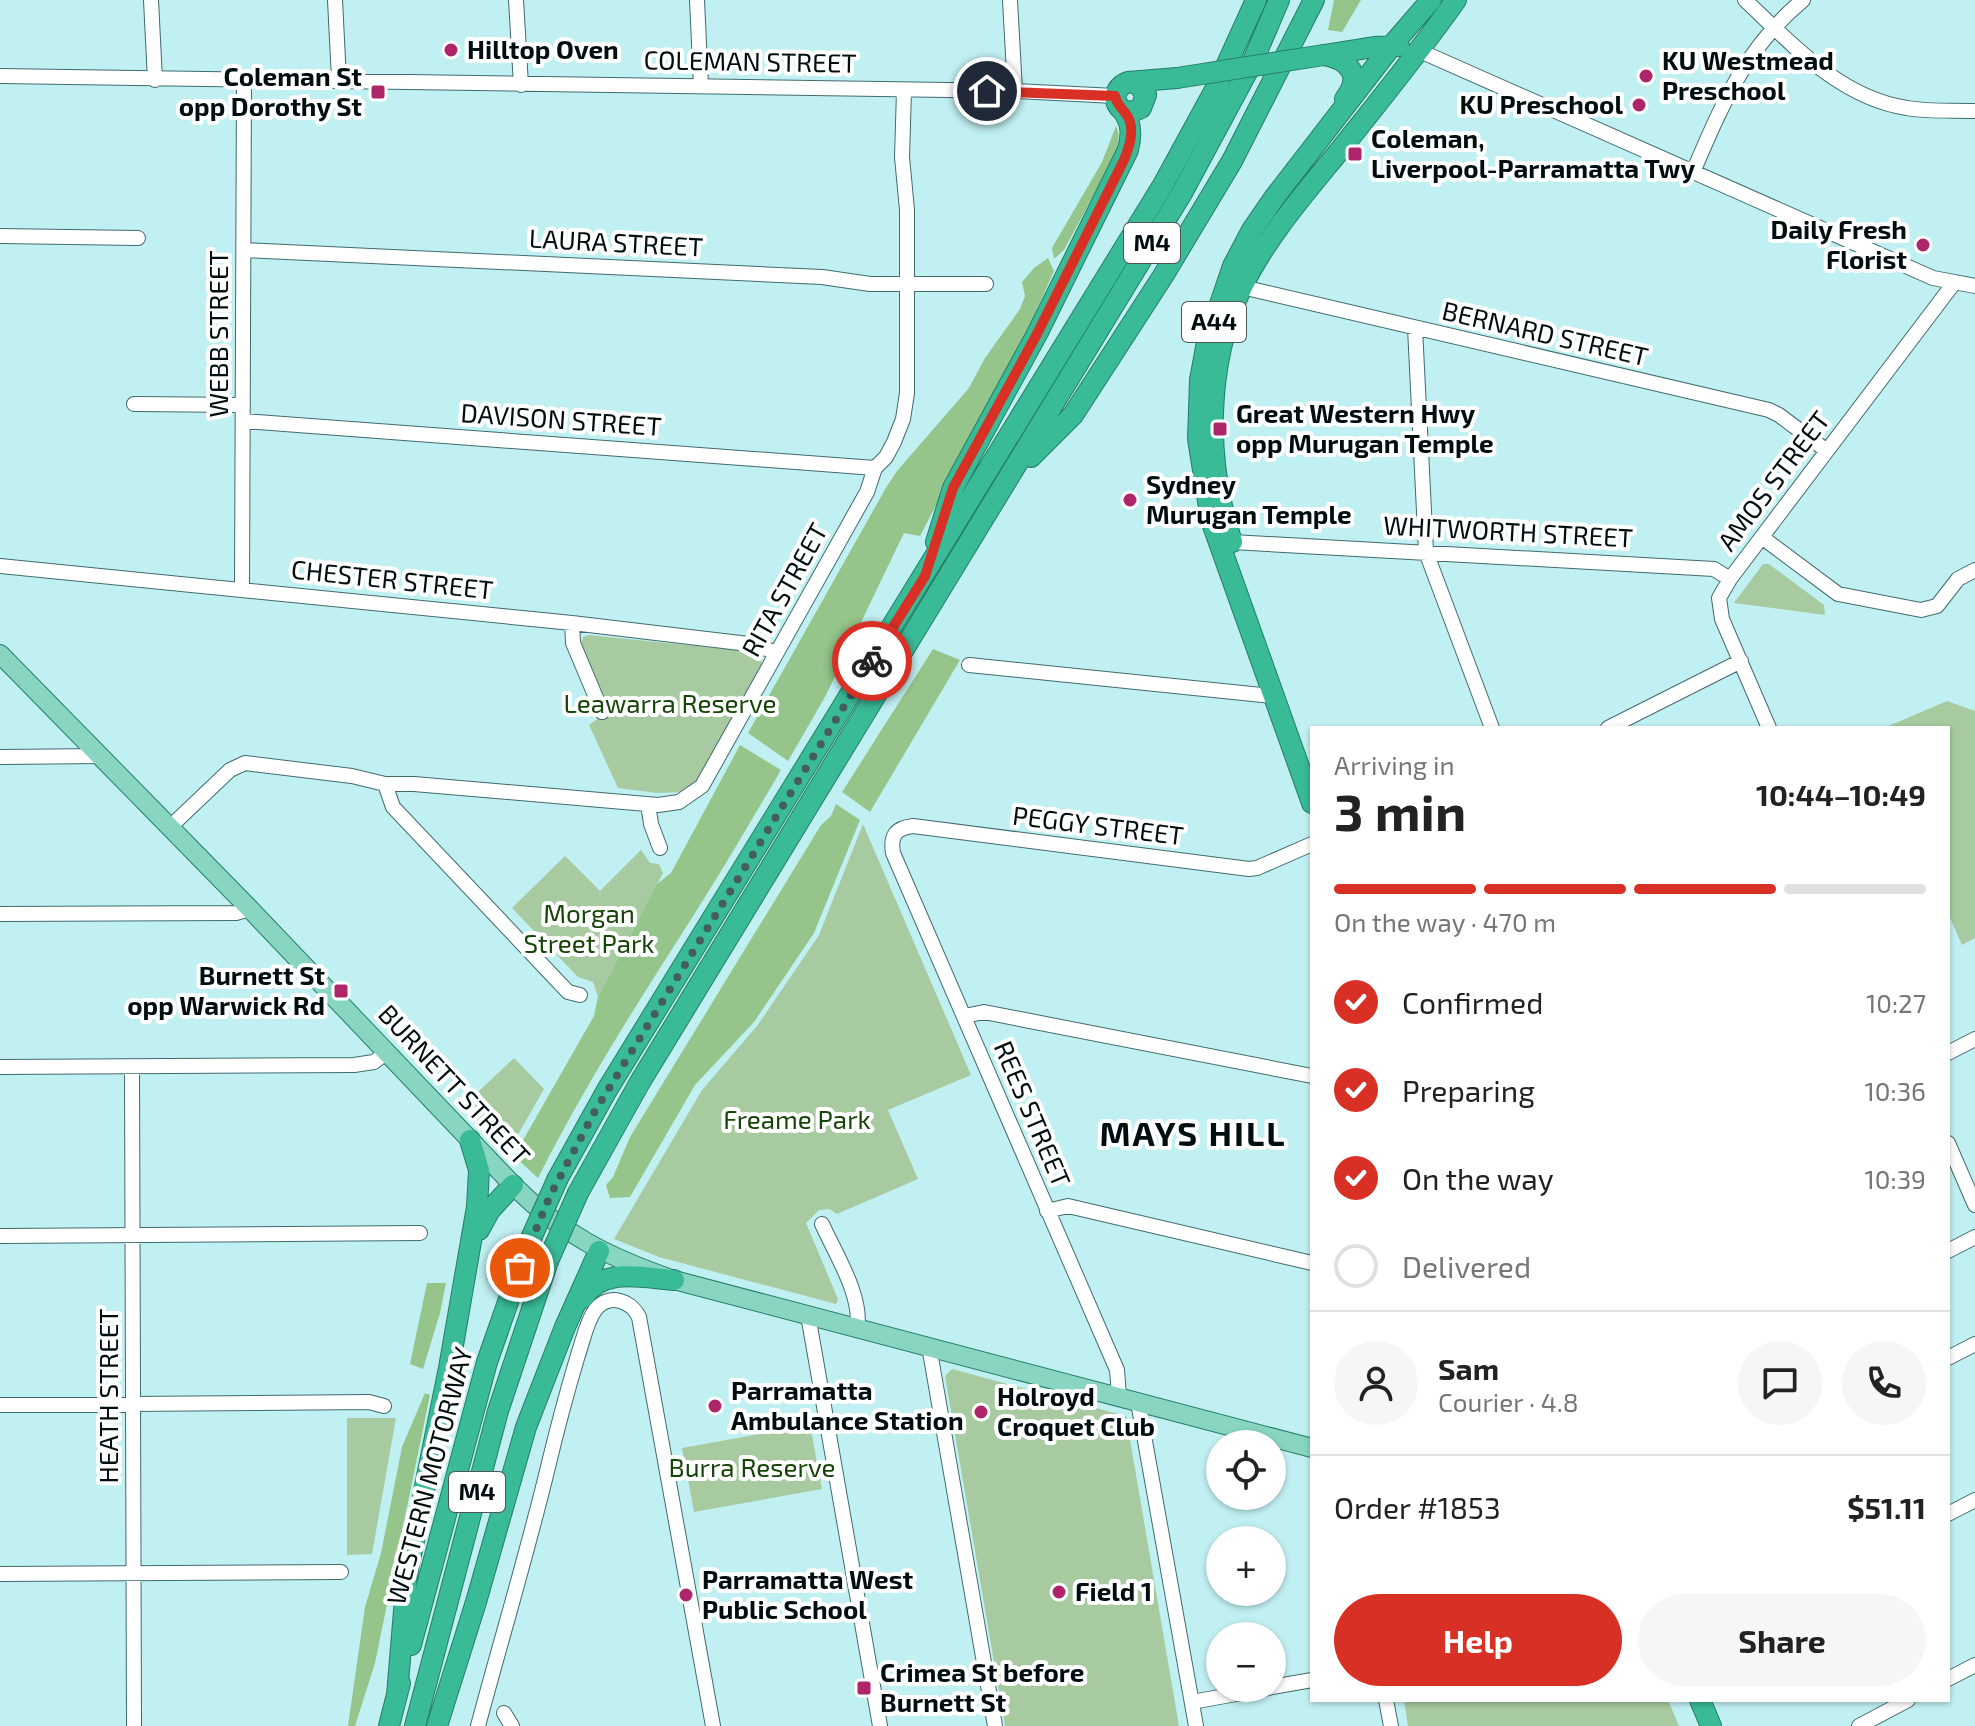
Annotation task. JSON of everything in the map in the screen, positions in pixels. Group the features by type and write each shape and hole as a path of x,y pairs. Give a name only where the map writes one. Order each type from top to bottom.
{"highway":[{"name":"WESTERN MOTORWAY","path":"389,1726 487,1362 528,1245 558,1178 607,1090 1163,185 1217,86 1256,0"},
{"name":"WESTERN MOTORWAY","path":"415,1726 498,1411 548,1261 578,1193 640,1082 1205,153 1253,61 1279,0"},
{"name":"M4","path":"1009,478 1073,415 1102,373 1232,161 1314,0"},
{"name":"A44","path":"1310,798 1211,520 1198,439 1200,380 1207,342 1233,266 1274,198 1393,44 1431,0"},
{"name":"A44","path":"1310,762 1222,506 1213,417 1218,362 1242,287 1261,252 1283,220 1420,51 1456,0"},
{"name":"COLEMAN STREET","path":"1122,96 1177,78 1393,44 1420,51"},
{"path":"1324,55 1336,58 1349,67 1354,83 1329,128"},
{"name":"COLEMAN STREET","path":"1122,96 1142,87 1146,95 1144,104 1177,78"},
{"name":"M4","path":"925,576 953,488 1037,334 1128,150 1130,126 1122,96"},
{"name":"M4","path":"397,1695 407,1575 472,1245 480,1178 478,1160 470,1140"},
{"name":"M4","path":"472,1245 490,1210 513,1185"},
{"path":"437,1726 526,1427 599,1251"},
{"path":"565,1327 586,1292 602,1280 622,1276 674,1280"},
{"path":"1687,1702 1697,1726"},
{"path":"1701,1702 1711,1726"}],"main road":[{"name":"BURNETT STREET","path":"0,654 250,909 513,1185 551,1219 599,1251 674,1280 1310,1447"}],"street":[{"path":"151,0 155,80"},
{"path":"335,0 339,80"},
{"path":"516,0 521,85"},
{"path":"697,0 701,86"},
{"path":"1010,0 1015,91"},
{"path":"1745,0 1822,70 1867,96 1907,108 1975,111"},
{"path":"1693,172 1738,74 1774,27 1803,0"},
{"path":"1420,51 1933,278 1975,286"},
{"name":"COLEMAN STREET","path":"0,76 1015,91 1122,96"},
{"name":"WEBB STREET","path":"242,589 244,80"},
{"name":"RITA STREET","path":"170,827 240,764 352,776 385,784 648,804 679,802 702,786 867,492 875,468 890,450 904,412 908,283 907,210 902,157 904,91"},
{"path":"0,236 138,238"},
{"name":"LAURA STREET","path":"244,250 822,277 870,284 986,284"},
{"name":"AMOS STREET","path":"1768,726 1722,619 1719,598 1730,579 1954,283"},
{"name":"BERNARD STREET","path":"1242,287 1769,410 1827,451"},
{"path":"1415,328 1426,552 1491,726"},
{"path":"134,421 134,401 243,405"},
{"name":"DAVISON STREET","path":"243,421 875,468"},
{"path":"1763,538 1838,594 1921,610 1937,606 1958,579 1975,570"},
{"name":"WHITWORTH STREET","path":"1232,542 1714,569 1730,579"},
{"name":"CHESTER STREET","path":"0,566 572,623 757,645 776,653"},
{"path":"572,623 573,643 602,712"},
{"path":"1612,726 1741,661"},
{"path":"969,665 1272,696"},
{"path":"0,757 102,756"},
{"path":"385,784 393,807 568,992 580,995"},
{"path":"648,804 660,848"},
{"name":"PEGGY STREET","path":"893,853 893,835 901,828 913,826 1249,869 1310,845"},
{"name":"REES STREET","path":"893,853 1117,1370 1119,1396"},
{"path":"0,914 234,913 250,909"},
{"path":"964,1016 984,1012 1310,1076"},
{"path":"1950,1052 1975,1039"},
{"path":"0,1067 362,1064 378,1060 387,1052"},
{"name":"HEATH STREET","path":"132,1066 134,1726"},
{"path":"1950,1148 1975,1205"},
{"path":"1047,1211 1068,1206 1310,1263"},
{"path":"822,1224 856,1299 857,1328"},
{"path":"0,1236 420,1233"},
{"path":"1950,1250 1975,1237"},
{"path":"478,1726 548,1469 561,1410 580,1350 595,1310 605,1302 615,1300 632,1306 639,1317 713,1726"},
{"path":"808,1315 880,1726"},
{"path":"1950,1357 1975,1344"},
{"path":"929,1346 995,1726"},
{"path":"0,1405 369,1402 384,1406"},
{"path":"1138,1402 1196,1726"},
{"path":"1950,1513 1975,1500"},
{"path":"0,1574 341,1572"},
{"path":"1950,1678 1975,1665"},
{"path":"1286,1685 1310,1680"},
{"path":"1192,1702 1206,1699"},
{"path":"1386,1702 1391,1726"},
{"path":"1859,1726 1904,1702"}],"green space":[{"path":"1334,0 1361,0 1342,32 1328,30"},
{"path":"1116,126 1119,138 1114,157 1064,250 1054,259 1052,248 1102,162"},
{"path":"1048,258 1054,271 1025,336 920,536 904,533 825,697 788,761 748,733 887,486 969,388 985,358 1020,309 1025,296 1022,282"},
{"path":"1763,564 1769,564 1824,605 1825,615 1734,603"},
{"name":"Leawarra Reserve","path":"588,635 755,652 761,658 758,674 698,781 684,792 658,793 618,788 589,725 608,711 581,643 583,637"},
{"path":"933,649 960,660 870,812 842,792"},
{"path":"1947,701 1975,711 1975,938 1962,945 1950,918 1950,726 1889,726"},
{"path":"740,745 781,770 611,1048 538,1178 514,1156 594,1016 598,997 657,884 671,873"},
{"path":"836,804 860,820 814,933 754,1022 695,1085 630,1197 610,1198 606,1185 613,1177 630,1137"},
{"name":"Freame Park","path":"863,824 971,1075 888,1110 918,1179 837,1214 829,1209 819,1210 806,1223 838,1299 836,1304 659,1257 614,1239 702,1090 757,1026 819,935"},
{"name":"Morgan Street Park","path":"641,850 650,863 659,864 663,873 598,997 593,982 578,977 512,908 565,856 600,891"},
{"path":"514,1058 544,1089 508,1152 463,1106"},
{"path":"427,1283 446,1283 423,1369 410,1364"},
{"path":"952,1369 1126,1416 1179,1726 1005,1726 945,1376"},
{"path":"425,1393 430,1395 375,1663 355,1726 348,1726 365,1607 381,1553 402,1447"},
{"path":"347,1418 396,1418 372,1554 347,1555"},
{"name":"Burra Reserve","path":"810,1425 822,1489 694,1512 682,1448"},
{"path":"1404,1702 1669,1702 1679,1726 1408,1726"}],"way so far":[{"path":"520,1268 550,1196 583,1131 872,661"}],"place":[{"name":"Hilltop Oven","path":"451,50"},
{"name":"KU Westmead Preschool","path":"1646,76"},
{"name":"Coleman St opp Dorothy St","path":"378,92"},
{"name":"KU Preschool","path":"1639,105"},
{"name":"Coleman, Liverpool-Parramatta Twy","path":"1355,154"},
{"name":"Daily Fresh Florist","path":"1923,245"},
{"name":"Great Western Hwy opp Murugan Temple","path":"1220,429"},
{"name":"Sydney Murugan Temple","path":"1130,500"},
{"name":"Burnett St opp Warwick Rd","path":"341,991"},
{"name":"Parramatta Ambulance Station","path":"715,1406"},
{"name":"Holroyd Croquet Club","path":"981,1412"},
{"name":"Field 1","path":"1059,1592"},
{"name":"Parramatta West Public School","path":"686,1595"},
{"name":"Crimea St before Burnett St","path":"864,1688"}],"district":[{"name":"MAYS HILL","path":"1193,1134"}],"route":[{"path":"872,661 925,576 953,488 1037,334 1124,160 1131,138 1129,118 1118,106 1115,96 987,91"}]}
